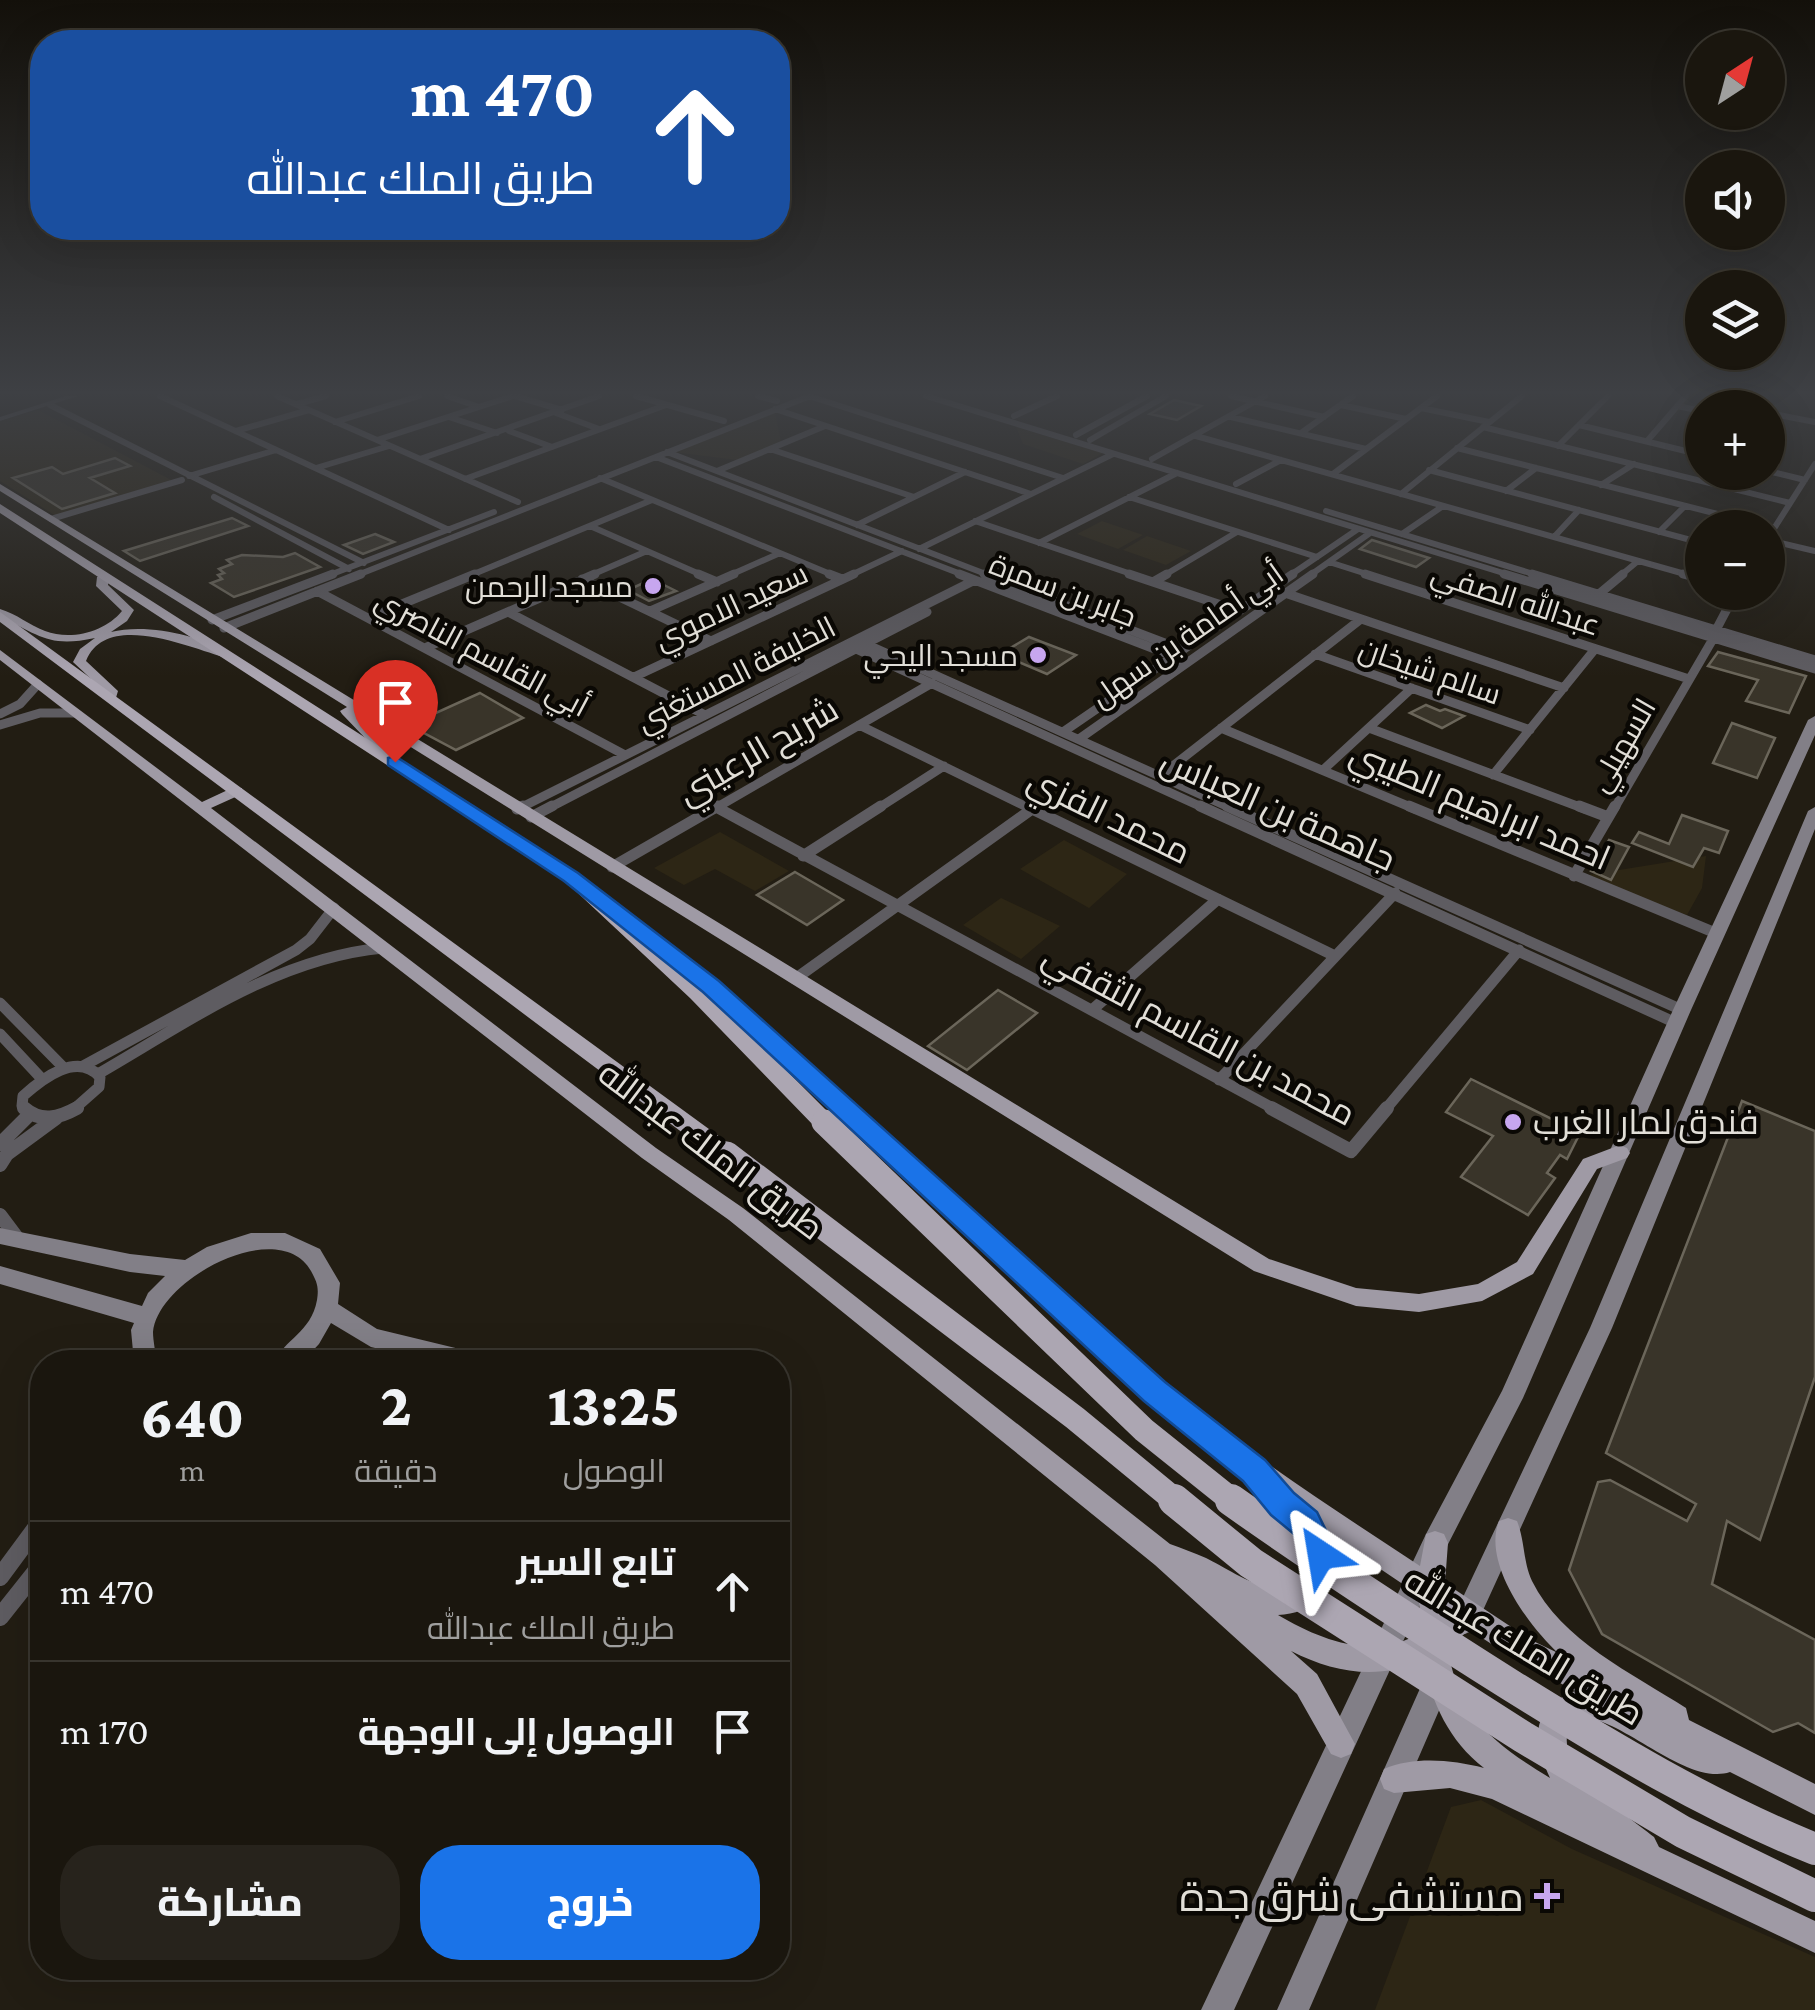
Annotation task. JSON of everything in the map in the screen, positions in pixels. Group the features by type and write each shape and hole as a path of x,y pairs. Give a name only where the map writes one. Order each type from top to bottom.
{"highway":[{"name":"طريق الملك عبدالله","path":"0,508 571,877 697,993 824,1122 1144,1430 1231,1500 1360,1591 1586,1732 1738,1818 1815,1848"},
{"name":"طريق الملك عبدالله","path":"0,614 727,1154 1075,1418 1251,1563 1538,1747 1684,1832 1815,1896"}],"main road":[{"path":"0,490 1262,1265 1356,1297 1419,1304 1482,1292 1525,1268 1590,1164 1620,1153"},
{"path":"35,530 82,538"},
{"path":"0,614 50,637 94,633 119,623 128,610 120,598 102,586 103,577"},
{"path":"110,698 112,691 78,662 85,649 104,638 138,630 160,631 223,653"},
{"name":"طريق الملك عبدالله","path":"0,654 648,1153 736,1214 1164,1556 1308,1684 1341,1744"},
{"path":"328,692 395,762"},
{"path":"1216,2010 1380,1659 1425,1587 1435,1543 1511,1398 1815,720"},
{"path":"202,808 237,791"},
{"path":"1293,2010 1440,1677 1601,1328 1815,811"},
{"path":"571,877 711,986 1155,1391 1254,1470 1522,1650 1815,1800"},
{"path":"10,1239 130,1263 187,1269"},
{"path":"142,1350 146,1318 162,1292 187,1269 232,1246 263,1241 291,1244 314,1254 327,1272 327,1309 303,1350"},
{"path":"0,1276 146,1318"},
{"path":"327,1309 371,1337 424,1350"},
{"path":"1164,1556 1211,1572 1271,1602 1295,1600 1313,1586 1321,1555 1313,1533 1254,1470"},
{"path":"1508,1530 1516,1578 1546,1624 1570,1647 1738,1760"},
{"path":"1164,1556 1301,1644 1341,1656 1380,1659 1412,1652 1469,1614"},
{"path":"1425,1587 1440,1677 1458,1722 1486,1752 1668,1866"},
{"path":"1668,1866 1568,1781 1552,1745 1559,1715 1576,1704 1600,1704 1685,1751 1738,1760"},
{"path":"1394,1779 1450,1774 1495,1785 1815,1937"}],"street":[{"path":"51,519 146,490"},
{"path":"207,490 349,568"},
{"path":"210,490 364,562"},
{"path":"363,490 449,530"},
{"path":"490,490 518,502"},
{"path":"218,624 549,490"},
{"path":"218,624 317,591 570,490"},
{"path":"628,490 842,579"},
{"name":"جابر بن سمرة","path":"744,490 1174,656"},
{"name":"جابر بن سمرة","path":"766,490 1183,650"},
{"path":"892,490 914,497"},
{"path":"857,525 929,490"},
{"path":"1018,490 1031,494"},
{"path":"920,549 1039,490"},
{"path":"1039,543 1144,490"},
{"path":"1231,490 1714,634 1815,660"},
{"path":"1255,490 1599,594 1815,669"},
{"path":"1387,490 1685,574"},
{"path":"1401,494 1406,490"},
{"path":"1502,490 1685,539"},
{"path":"1620,490 1700,510"},
{"path":"1736,490 1790,503"},
{"path":"1785,511 1799,490"},
{"path":"1130,497 1317,558"},
{"path":"368,618 652,500"},
{"path":"1402,534 1443,506"},
{"path":"1659,532 1684,506"},
{"path":"1554,537 1579,510"},
{"path":"976,522 1239,611"},
{"path":"590,526 717,582"},
{"name":"أبي أمامة بن سهل","path":"1063,732 1358,529"},
{"path":"1153,582 1237,532"},
{"name":"أبي أمامة بن سهل","path":"1079,740 1370,533"},
{"path":"1785,543 1815,551"},
{"path":"425,648 646,550"},
{"name":"سعيد الاموي","path":"634,677 902,551"},
{"path":"650,611 780,554"},
{"path":"1599,594 1638,560"},
{"name":"عبدالله الصفي","path":"1330,562 1689,679"},
{"path":"582,579 711,640"},
{"name":"الخليفة المستغني","path":"524,813 861,647 980,581"},
{"name":"الخليفة المستغني","path":"524,813 624,755 980,581"},
{"name":"أبي القاسم الناصري","path":"317,591 624,755"},
{"path":"1285,593 1564,688"},
{"name":"السهيلي","path":"1574,876 1727,610"},
{"path":"508,612 705,715"},
{"path":"1160,776 1361,619"},
{"name":"جاهمة بن العباس","path":"861,647 932,684 1520,950 1679,1016"},
{"name":"جاهمة بن العباس","path":"861,647 1063,732 1679,1016"},
{"path":"1493,775 1596,649"},
{"name":"سالم شيخان","path":"1316,654 1530,730"},
{"path":"0,714 20,704 38,684"},
{"name":"شريح الرعيني","path":"612,867 932,684"},
{"path":"1324,770 1412,688"},
{"path":"0,724 40,713 75,713"},
{"name":"محمد الفزي","path":"859,725 1335,956"},
{"name":"احمد ابراهيم الطيبي","path":"1220,728 1718,934"},
{"path":"1369,728 1608,818"},
{"path":"803,856 944,766"},
{"name":"محمد بن القاسم الثقفي","path":"716,807 1351,1152 1520,950"},
{"path":"795,979 1032,809"},
{"path":"1220,1080 1395,893"},
{"path":"1092,1010 1218,899"},
{"path":"59,1116 28,1114 22,1106 23,1096 41,1078 64,1068 83,1066 296,950 310,939 334,908"},
{"path":"98,1074 306,962 351,948 383,948"},
{"path":"0,1003 64,1068"},
{"path":"0,1034 41,1078"},
{"path":"83,1066 98,1074"},
{"path":"0,1165 7,1154 59,1116 91,1099 100,1088 98,1074"},
{"path":"0,1144 28,1114"},
{"path":"0,1215 10,1239"},
{"path":"0,1577 30,1536"},
{"path":"0,1618 30,1579"}],"shaded area":[{"path":"14,490 144,490 56,516"},
{"path":"1102,521 1143,535 1118,549 1077,534"},
{"path":"1147,536 1191,551 1166,565 1123,550"},
{"path":"720,832 789,871 755,891 715,869 684,885 654,868"},
{"path":"1064,840 1127,874 1089,908 1020,869"},
{"path":"1706,856 1702,888 1687,915 1582,876"},
{"path":"1001,898 1060,926 1021,959 963,925"},
{"name":"مستشفى شرق جدة","path":"1481,1800 1572,1849 1815,1957 1815,2010 1375,2010 1451,1807"}],"building":[{"path":"32,490 115,493 62,509"},
{"path":"232,518 248,526 140,561 124,551"},
{"path":"375,534 394,542 363,554 344,545"},
{"path":"1372,540 1429,558 1416,567 1360,549"},
{"path":"295,553 320,567 234,597 211,583 222,579 218,575 224,573 219,569 232,564 227,560 242,555 283,557"},
{"name":"مسجد الرحمن","path":"652,579 676,591 649,601 628,590"},
{"name":"مسجد اليحي","path":"1029,637 1076,655 1047,674 1000,654"},
{"path":"1718,652 1806,676 1789,713 1746,701 1758,680 1708,666"},
{"path":"480,693 523,718 456,750 409,725"},
{"path":"1426,705 1464,716 1442,728 1410,713"},
{"path":"1732,723 1775,738 1757,778 1713,763"},
{"path":"1682,815 1728,831 1719,853 1704,848 1693,867 1632,843 1639,832 1669,844"},
{"path":"1609,840 1629,847 1611,880 1591,871"},
{"path":"795,872 843,900 807,925 757,895"},
{"path":"998,990 1037,1013 967,1070 928,1046"},
{"path":"1471,1079 1580,1133 1567,1159 1560,1155 1547,1173 1555,1178 1528,1215 1461,1177 1493,1136 1446,1112"},
{"path":"1742,1101 1815,1131 1815,1377 1760,1540 1727,1521 1712,1584 1815,1640 1815,1733 1798,1723 1773,1732 1602,1634 1569,1570 1598,1482 1610,1480 1687,1521 1696,1504 1606,1453"}],"place":[{"name":"مسجد الرحمن","path":"653,586"},
{"name":"مسجد اليحي","path":"1038,655"},
{"name":"فندق لمار الغرب","path":"1513,1122"},
{"name":"مستشفى شرق جدة","path":"1547,1896"}],"route":[{"path":"395,762 571,877 711,986 1155,1391 1254,1470 1267,1488 1306,1523 1321,1555"}]}
